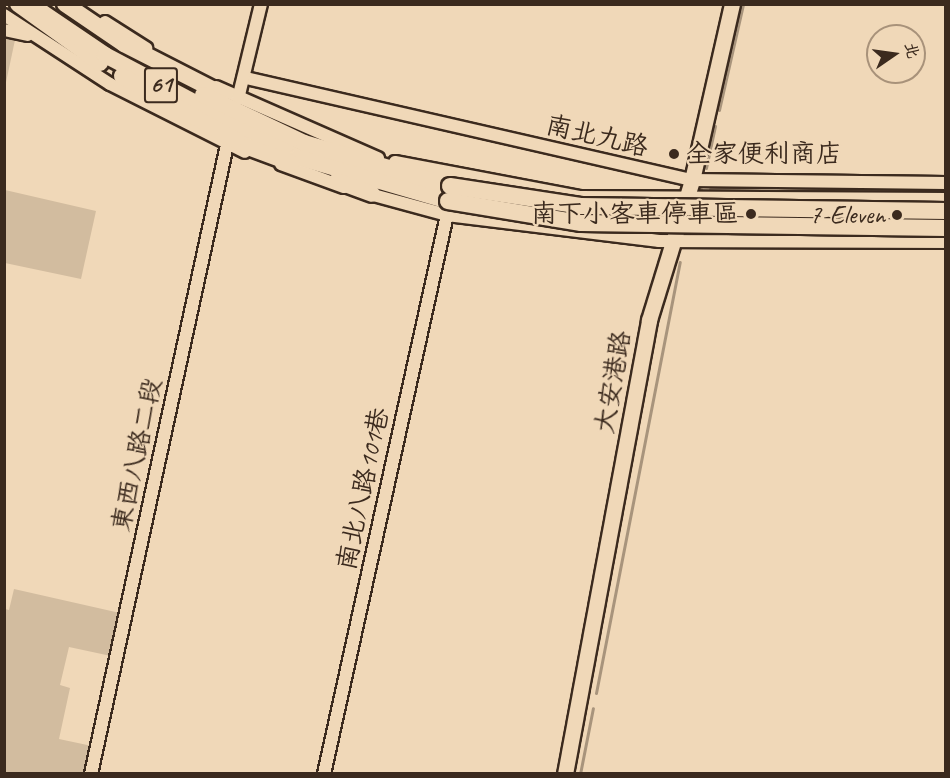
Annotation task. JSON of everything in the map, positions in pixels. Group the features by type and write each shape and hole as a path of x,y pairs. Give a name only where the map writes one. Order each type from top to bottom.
{"highway":[{"path":"18,4 73,47 248,147 372,194"},
{"name":"61","path":"30,4 105,56 301,150 448,201 581,223 945,228"},
{"name":"61","path":"50,4 169,78 301,150"},
{"path":"65,4 124,44 278,124 372,157"},
{"name":"61","path":"448,201 580,206 945,211"}],"main road":[{"name":"大安港路","path":"565,774 649,320 669,242 683,197 692,180 732,4"}],"street":[{"path":"78,4 238,99 372,157 581,197 945,199"},
{"path":"238,99 246,78 261,4"},
{"path":"4,15 31,36 227,145 372,194 448,201 669,242 945,242"},
{"path":"4,30 31,36"},
{"name":"南北九路","path":"246,78 692,180 945,183"},
{"name":"東西八路二段","path":"91,774 227,145"},
{"name":"南北八路101巷","path":"324,774 448,201"}],"shaded area":[{"path":"4,38 15,40 5,87"},
{"path":"5,190 96,211 81,279 5,263"},
{"path":"14,589 120,613 111,656 69,647 60,685 70,688 59,739 92,746 86,773 5,774 5,609 9,610"}],"waterway":[{"path":"719,110 743,4"},
{"path":"706,168 715,126"},
{"path":"710,189 946,192"},
{"path":"596,693 680,262"},
{"path":"580,774 593,708"}],"place":[{"name":"全家便利商店","path":"674,154"},
{"name":"南下小客車停車區","path":"751,214"},
{"name":"7-Eleven","path":"897,215"}]}
